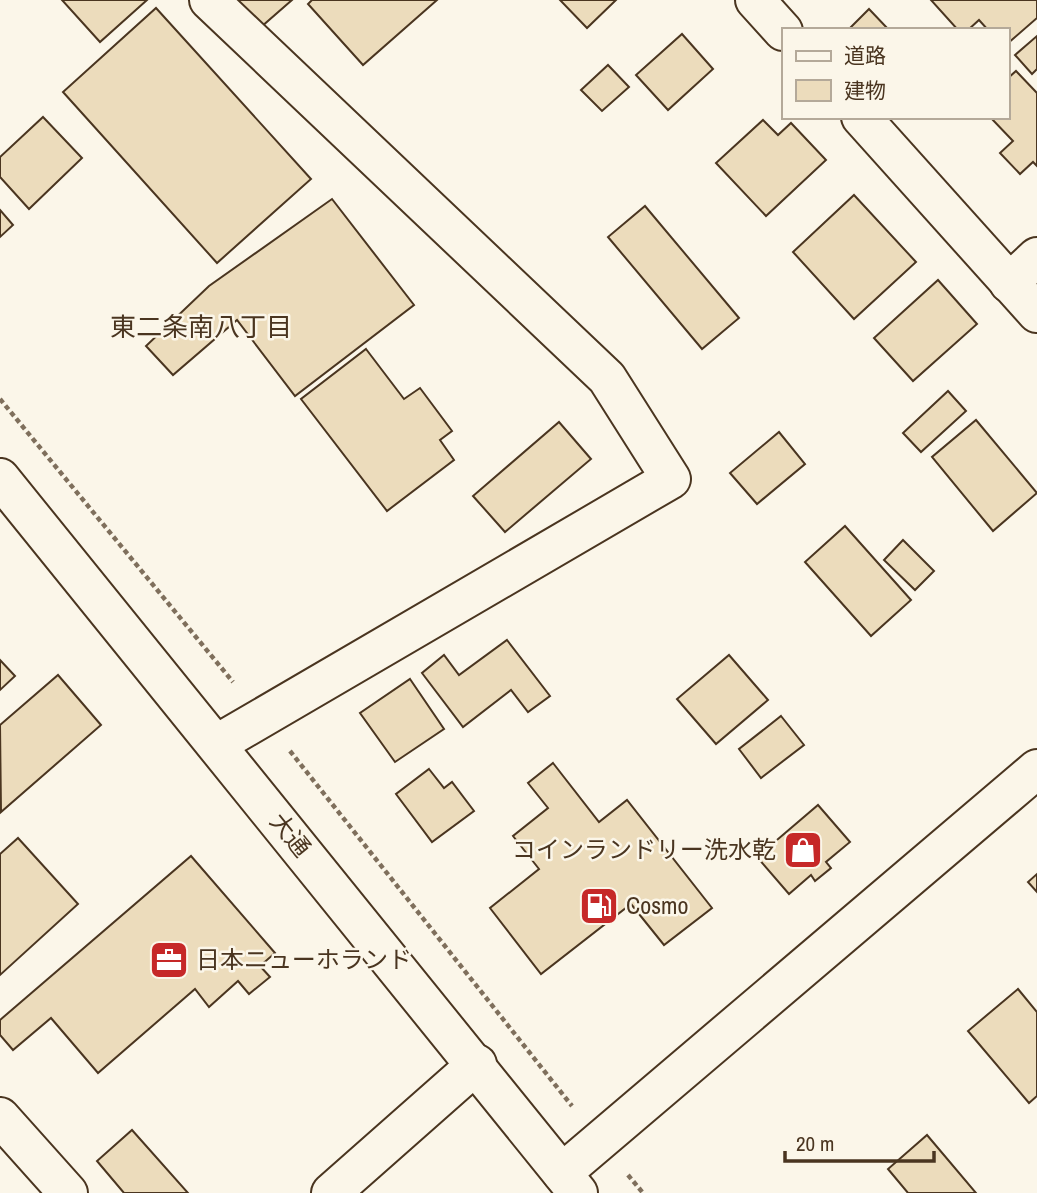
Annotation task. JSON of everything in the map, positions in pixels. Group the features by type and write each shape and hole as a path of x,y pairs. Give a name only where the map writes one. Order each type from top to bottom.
{"street":[{"path":"209,0 607,378 671,479 217,744"},
{"path":"755,0 782,30"},
{"path":"863,119 1037,313"},
{"path":"1009,283 1037,257"},
{"name":"大通","path":"0,478 477,1064 570,1183"},
{"path":"570,1183 600,1141 1037,769"},
{"path":"331,1193 477,1064"},
{"path":"8,1140 68,1193"}],"path":[{"path":"0,400 263,718 643,1193"}],"building":[{"path":"62,0 147,0 100,42"},
{"path":"236,0 292,0 261,27"},
{"path":"312,0 437,0 363,65 308,4"},
{"path":"560,0 616,0 587,28"},
{"path":"931,0 1037,0 1037,18 1009,42 1009,28 986,28 979,20 970,28 956,28"},
{"path":"156,8 311,179 217,263 63,92"},
{"path":"869,9 887,28 850,28"},
{"path":"682,34 713,69 668,110 636,75"},
{"path":"1037,36 1037,69 1032,74 1015,55"},
{"path":"608,65 629,87 602,111 581,90"},
{"path":"1016,71 1037,93 1037,166 1033,162 1020,174 1000,153 1013,141 992,119 1009,119 1009,77"},
{"path":"43,117 82,158 29,209 0,177 0,157"},
{"path":"763,120 778,135 791,123 826,160 766,216 716,163"},
{"path":"854,195 916,262 854,319 793,252"},
{"path":"332,199 414,305 295,396 237,320 173,375 146,346 209,286"},
{"path":"645,206 739,318 702,349 608,237"},
{"path":"0,210 13,225 0,237"},
{"path":"938,280 977,324 913,381 874,338"},
{"path":"366,349 404,399 420,388 452,431 440,440 454,460 387,511 301,399"},
{"path":"948,391 966,411 921,452 903,433"},
{"path":"976,420 1037,493 993,531 932,457"},
{"path":"559,422 591,459 505,532 473,496"},
{"path":"779,432 805,464 757,504 730,473"},
{"path":"845,526 911,600 871,636 805,562"},
{"path":"903,540 934,571 915,590 884,560"},
{"path":"507,640 550,696 528,712 511,690 463,727 422,673 444,655 459,675"},
{"path":"729,655 768,700 716,744 677,699"},
{"path":"0,660 15,676 0,690"},
{"path":"58,675 101,725 1,812 0,725"},
{"path":"410,679 444,729 395,762 360,713"},
{"path":"781,716 804,745 761,778 739,749"},
{"path":"553,763 599,822 627,800 712,908 664,945 631,904 541,974 490,908 539,869 513,836 548,808 528,783"},
{"path":"429,769 444,788 452,782 474,811 432,842 396,794"},
{"name":"コインランドリー洗水乾","path":"818,805 850,842 826,862 831,868 815,881 811,875 789,894 757,857"},
{"path":"18,838 78,904 0,975 0,854"},
{"name":"日本ニューホランド","path":"191,856 275,953 260,966 270,977 249,994 238,981 209,1007 195,989 98,1073 51,1018 13,1050 0,1035 0,1020"},
{"path":"1037,874 1037,892 1028,882"},
{"path":"1018,989 1037,1012 1037,1096 1029,1103 968,1031"},
{"path":"132,1130 188,1193 124,1193 97,1161"},
{"path":"927,1135 976,1193 908,1193 888,1169"}],"place":[{"name":"コインランドリー洗水乾","path":"803,850"},
{"name":"Cosmo","path":"599,906"},
{"name":"日本ニューホランド","path":"169,960"}],"district":[{"name":"東二条南八丁目","path":"201,327"}]}
